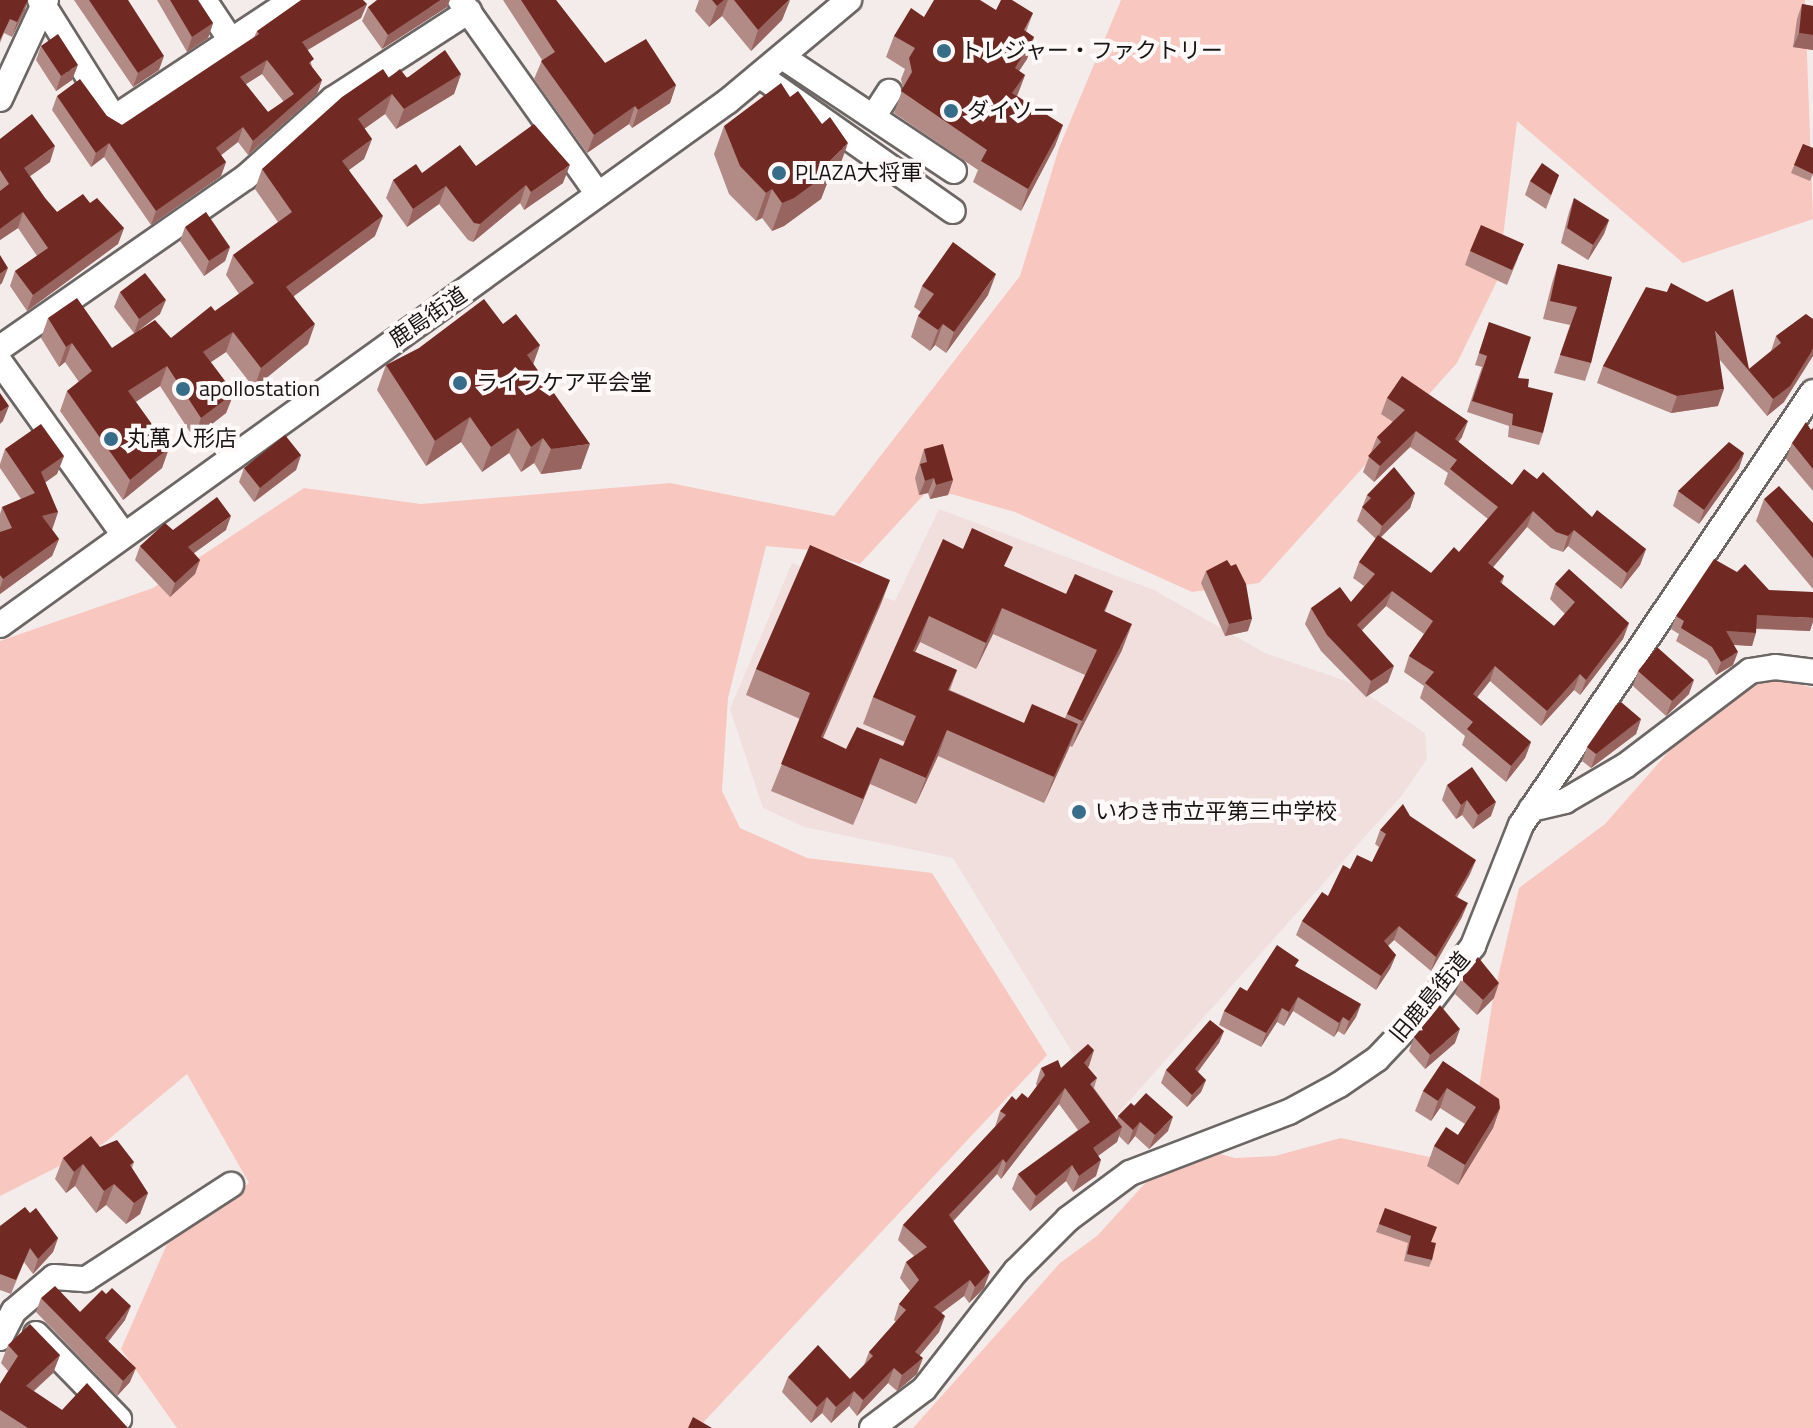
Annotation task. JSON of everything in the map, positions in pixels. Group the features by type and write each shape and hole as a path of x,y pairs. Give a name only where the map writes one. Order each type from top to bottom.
{"street":[{"path":"204,0 232,42"},
{"path":"43,2 114,118 292,0"},
{"name":"鹿島街道","path":"0,625 784,58 849,0"},
{"path":"0,99 43,2"},
{"path":"0,348 246,177 333,99 464,6 598,194"},
{"path":"784,58 954,171"},
{"path":"760,75 953,211"},
{"path":"873,117 895,87"},
{"path":"0,362 123,534"},
{"name":"旧鹿島街道","path":"872,1428 924,1389 1016,1271 1058,1229 1130,1173 1289,1112 1377,1059 1473,946 1488,869 1757,477 1810,405"},
{"path":"1757,477 1781,495"},
{"path":"1531,809 1565,801 1625,766 1750,671 1775,667 1813,672"},
{"path":"0,1338 7,1309 54,1277 86,1279 231,1185"},
{"path":"7,1309 119,1419"}],"shaded area":[{"path":"1121,0 1805,0 1813,219 1683,263 1517,121 1498,279 1457,363 1259,583 1192,592 1015,512 930,488 860,564 820,551 766,546 728,698 722,791 740,828 807,858 932,873 1047,1055 698,1428 177,1428 121,1349 167,1244 249,1183 187,1074 103,1144 0,1196 0,641 153,588 304,488 421,504 670,483 834,516 1020,276 1059,148"},
{"name":"いわき市立平第三中学校","path":"939,509 1154,590 1265,653 1349,682 1425,733 1427,759 1403,794 1113,1119 953,858 804,827 763,808 730,709 792,563 895,601"},
{"path":"1764,674 1813,688 1813,1428 913,1428 1060,1263 1097,1236 1170,1156 1202,1149 1235,1158 1275,1156 1341,1138 1467,1165 1493,998 1519,888 1605,824 1685,733"}],"building":[{"path":"0,0 28,0 17,22 10,19 0,40"},
{"path":"89,0 128,0 164,56 138,73"},
{"path":"170,0 198,0 213,23 192,37"},
{"path":"301,0 363,0 367,4 302,42 314,59 309,63 322,80 253,141 243,127 216,148 226,162 156,211 109,143 96,153 57,96 80,79 107,116 122,125 259,34 257,31","holes":["267,60 294,94 268,112 240,77"]},
{"path":"377,0 441,0 388,35 368,7"},
{"path":"521,0 556,0 605,63 646,39 676,85 638,110 635,106 594,135 541,61 555,52"},
{"path":"734,0 789,0 758,30"},
{"path":"934,0 980,0 996,10 1001,0 1012,0 1033,13 1024,30 1034,37 1015,68 1025,75 1012,93 1063,125 1028,189 981,161 987,150 901,91 912,72 909,58 915,48 894,36 911,8 924,17"},
{"path":"1802,4 1813,6 1813,35 1799,33"},
{"path":"58,34 78,65 61,76 41,46"},
{"path":"445,50 461,74 404,109 392,94 358,119 372,139 342,161 383,216 286,287 315,324 261,368 233,332 203,352 234,393 201,418 167,366 128,391 169,448 130,480 67,391 92,371 72,343 66,347 48,318 77,298 112,348 155,320 171,338 211,306 215,311 254,283 233,255 292,212 262,169 342,97 383,69 389,78 400,69 407,78"},
{"name":"PLAZA大将軍","path":"781,83 790,97 798,91 822,124 830,117 848,143 827,164 832,170 794,198 782,203 772,189 766,193 740,166 724,126"},
{"path":"32,114 55,146 24,168 45,198 57,212 83,194 90,203 97,198 124,228 33,295 15,271 48,248 23,212 0,229 0,191 9,184 0,170 0,139"},
{"path":"534,124 570,165 531,192 526,185 480,224 474,223 446,186 413,209 393,180 416,164 422,173 460,145 476,166"},
{"path":"1803,144 1813,148 1813,174 1794,165"},
{"path":"1542,163 1559,175 1551,195 1530,181"},
{"path":"1574,198 1609,220 1593,245 1567,228"},
{"path":"206,212 230,247 209,261 185,227"},
{"path":"1481,225 1524,244 1512,270 1470,251"},
{"path":"953,242 996,274 954,332 943,324 938,330 918,316 934,294 922,286"},
{"path":"0,255 8,268 0,274"},
{"path":"1558,264 1612,277 1591,363 1560,355 1577,307 1550,301"},
{"path":"145,273 166,300 139,319 120,292"},
{"path":"1671,283 1707,302 1733,289 1749,369 1781,343 1776,336 1806,314 1813,319 1813,349 1790,386 1773,399 1715,331 1724,389 1677,396 1603,366 1646,287 1667,292"},
{"path":"484,299 503,324 516,314 540,345 527,355 590,444 551,449 543,438 531,447 518,428 491,447 470,417 435,441 386,365 419,348"},
{"path":"1489,322 1531,337 1518,378 1529,379 1528,387 1553,393 1543,433 1512,425 1513,414 1472,401 1487,356 1479,353"},
{"path":"1402,376 1468,421 1455,439 1512,485 1524,469 1537,479 1543,472 1592,517 1597,510 1646,549 1627,573 1574,530 1568,536 1556,532 1533,511 1488,563 1504,576 1500,582 1554,626 1575,602 1555,584 1569,569 1629,623 1586,680 1580,674 1547,711 1495,666 1473,694 1531,742 1511,766 1467,729 1473,722 1425,683 1434,672 1409,656 1433,621 1392,591 1357,625 1394,666 1371,681 1327,635 1311,608 1340,587 1351,602 1375,574 1359,562 1378,535 1431,573 1454,547 1459,552 1498,507 1450,469 1457,460 1416,431 1380,466 1368,456 1381,442 1377,437 1405,410 1387,398"},
{"path":"0,393 9,406 0,412"},
{"path":"1806,422 1811,430 1813,428 1813,469 1792,443"},
{"path":"41,424 64,456 41,472 58,512 42,516 59,539 3,579 0,575 0,532 12,528 2,507 35,493 5,449"},
{"path":"285,435 301,455 260,488 244,468"},
{"path":"1729,442 1744,453 1704,510 1678,491"},
{"path":"943,444 953,480 936,485 934,478 925,481 920,464 927,462 924,449"},
{"path":"1394,467 1415,493 1382,526 1362,507 1371,498 1367,495"},
{"path":"1779,486 1813,523 1813,558 1764,499"},
{"path":"217,497 231,516 188,547 200,560 175,583 140,546 165,523 173,530"},
{"path":"972,528 1013,547 1004,566 1066,594 1075,574 1113,591 1104,611 1132,624 1082,721 1067,714 1097,650 1002,608 986,643 929,616 913,651 957,670 948,690 1024,723 1032,704 1078,724 1054,777 947,730 926,778 880,758 863,799 781,764 810,693 756,669 810,545 890,580 821,737 846,749 857,727 903,746 916,716 873,697 943,539 963,549"},
{"path":"1714,559 1737,572 1745,564 1769,590 1813,592 1813,618 1757,615 1756,633 1726,631 1738,652 1721,662 1712,647 1681,628 1684,621 1676,616"},
{"path":"1227,560 1231,566 1236,564 1246,584 1252,619 1229,624 1206,571"},
{"path":"1657,647 1694,680 1672,701 1638,671"},
{"path":"1621,702 1641,719 1596,754 1587,747"},
{"path":"1472,767 1496,802 1478,815 1467,800 1461,805 1447,785"},
{"path":"1403,804 1410,816 1476,860 1455,896 1468,903 1436,957 1399,926 1384,941 1396,955 1381,976 1302,921 1322,892 1328,896 1343,865 1350,869 1357,855 1372,862 1386,834 1380,830"},
{"path":"1277,945 1299,960 1295,966 1361,1004 1349,1021 1343,1017 1339,1023 1298,997 1289,1012 1282,1008 1266,1033 1224,1011 1240,987 1247,991"},
{"path":"1478,957 1499,983 1483,1000 1461,979"},
{"path":"1440,1005 1460,1029 1430,1055 1414,1037"},
{"path":"1210,1020 1224,1031 1195,1069 1206,1080 1192,1095 1166,1070"},
{"path":"1088,1044 1094,1050 1084,1063 1097,1078 1090,1084 1122,1127 1093,1148 1101,1160 1079,1176 1072,1165 1036,1196 1018,1174 1090,1122 1065,1088 1006,1163 1003,1159 949,1215 990,1272 975,1287 970,1280 934,1307 945,1316 915,1352 923,1358 902,1375 894,1368 863,1400 854,1391 836,1407 827,1397 817,1407 788,1377 818,1345 850,1379 873,1356 869,1352 906,1310 899,1304 919,1280 906,1262 927,1247 903,1225 1006,1115 1000,1111 1012,1096 1016,1100 1022,1093 1028,1098 1045,1075 1041,1068 1058,1060 1061,1068"},
{"path":"1443,1061 1499,1099 1500,1108 1465,1165 1434,1146 1446,1127 1458,1135 1476,1107 1447,1088 1438,1101 1423,1091"},
{"path":"1146,1093 1173,1117 1155,1135 1140,1122 1133,1130 1118,1116 1131,1103 1134,1106"},
{"path":"91,1136 100,1147 117,1140 134,1162 130,1165 148,1193 134,1203 114,1184 104,1191 83,1164 74,1172 63,1158"},
{"path":"25,1207 30,1213 36,1208 58,1238 38,1259 30,1248 16,1280 0,1274 0,1226"},
{"path":"1385,1208 1437,1227 1431,1242 1436,1243 1432,1260 1407,1254 1411,1236 1379,1224"},
{"path":"55,1286 80,1312 102,1290 106,1294 112,1288 131,1306 105,1338 136,1368 123,1381 41,1298"},
{"path":"30,1324 60,1355 26,1386 62,1410 87,1383 128,1428 28,1428 0,1410 0,1384 18,1356 8,1345"},
{"path":"693,1417 712,1428 688,1428"}],"place":[{"name":"トレジャー・ファクトリー","path":"944,51"},
{"name":"ダイソー","path":"951,111"},
{"name":"PLAZA大将軍","path":"779,173"},
{"name":"ライフケア平会堂","path":"460,383"},
{"name":"apollostation","path":"183,389"},
{"name":"丸萬人形店","path":"111,439"},
{"name":"いわき市立平第三中学校","path":"1079,812"}]}
